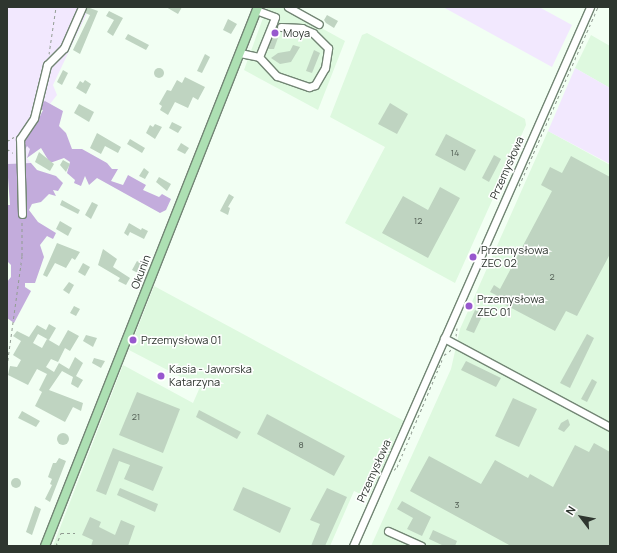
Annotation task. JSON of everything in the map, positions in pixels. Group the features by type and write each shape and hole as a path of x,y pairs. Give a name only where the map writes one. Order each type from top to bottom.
{"main road":[{"name":"Okunin","path":"45,546 257,9"}],"street":[{"path":"22,214 20,139 34,118 47,65 64,48 82,7"},
{"path":"288,7 319,24"},
{"name":"Przemysłowa","path":"353,546 590,7"},
{"path":"257,9 275,17 276,25 259,57"},
{"path":"240,53 259,57 277,76 304,86 315,85 325,68 328,48 313,33 302,28 276,25"},
{"path":"444,338 610,427"},
{"path":"388,531 411,544 421,546"}],"path":[{"path":"47,65 56,7"},
{"path":"518,188 598,7"},
{"path":"7,149 20,158"},
{"path":"7,366 22,256 22,214"},
{"path":"456,342 457,326"},
{"path":"56,546 61,533 75,533"}],"shaded area":[{"path":"7,7 90,7 53,85 57,95 50,104 45,101 26,144 30,149 27,158 31,163 7,164"},
{"path":"267,7 283,7 345,41 318,110 244,70"},
{"path":"443,7 539,7 572,25 552,67"},
{"path":"367,33 525,119 526,125 455,283 345,223 385,147 330,117 362,35"},
{"path":"591,35 610,46 610,88 575,68"},
{"path":"575,68 610,88 610,164 548,131"},
{"path":"45,101 63,111 59,126 66,133 72,149 82,149 107,163 112,169 118,169 111,181 123,185 128,175 146,185 143,190 159,197 162,194 171,199 166,210 160,213 97,178 89,185 85,176 81,186 74,183 75,180 67,173 70,162 64,158 50,163 41,148 27,158 30,149 27,146 23,153 21,146 26,144 22,141 30,124 35,125 38,120 43,110 39,109 41,103"},
{"path":"548,131 610,165 610,546 371,546 451,369 460,329"},
{"path":"31,163 37,170 56,176 63,183 58,191 53,190 56,196 49,194 41,202 32,204 29,210 38,222 56,233 53,239 47,236 40,245 44,257 35,283 25,283 25,287 31,291 14,323 7,318 7,282 11,277 11,265 7,261 7,205 10,205 7,164"},
{"path":"154,286 404,421 370,495 367,497 354,491 330,546 53,546 123,365 193,403 200,387 129,350"}],"building":[{"path":"87,7 98,11 80,54 73,50 90,15 85,13"},
{"path":"166,7 182,7 178,14"},
{"path":"109,11 123,18 113,36 107,32 114,20 106,16"},
{"path":"327,15 338,21 334,28 324,20"},
{"path":"228,19 237,24 231,34 223,30"},
{"path":"276,28 280,32 274,49 268,49"},
{"path":"128,34 149,45 146,50 125,39"},
{"path":"293,45 300,47 291,62 280,64 271,58 278,53 290,51"},
{"path":"314,50 320,53 312,73 306,71"},
{"path":"205,54 210,57 202,73 197,71"},
{"path":"159,68 164,73 159,78 154,73"},
{"path":"63,70 68,73 62,85 57,82"},
{"path":"185,77 205,87 198,100 193,97 188,108 175,102 168,115 160,110 162,106 159,104 167,90 171,91 177,80 182,83"},
{"path":"85,80 91,84 86,94 76,88 80,81 83,83"},
{"path":"390,103 408,114 397,134 378,124"},
{"path":"79,104 94,112 89,122 74,113"},
{"path":"172,122 182,127 178,133 169,128"},
{"path":"155,124 162,127 155,139 146,133 150,125 153,127"},
{"path":"97,133 121,147 118,153 105,146 101,154 90,148"},
{"path":"446,134 476,150 465,171 435,155"},
{"path":"130,139 145,148 142,153 127,144"},
{"path":"181,143 189,148 185,154 177,150"},
{"path":"39,152 54,164 50,171 35,162"},
{"path":"494,155 501,159 489,182 482,178"},
{"path":"571,156 610,177 610,254 577,316 566,311 555,331 494,299 496,295 490,292 494,285 500,289 552,191 541,185 550,167 562,173"},
{"path":"63,160 70,164 66,172 60,165"},
{"path":"144,168 149,172 145,179 139,176"},
{"path":"159,177 171,184 167,191 156,182"},
{"path":"440,187 460,198 428,258 382,233 403,196 428,210"},
{"path":"229,194 234,197 228,207 230,208 228,215 220,211"},
{"path":"62,200 80,210 78,214 60,205"},
{"path":"92,202 98,205 91,219 85,215"},
{"path":"60,221 72,228 68,236 56,229"},
{"path":"129,223 141,230 142,228 148,231 144,239 130,232 128,236 124,233"},
{"path":"57,243 80,252 75,260 72,258 66,268 55,263 47,277 43,275"},
{"path":"103,249 117,259 113,267 130,278 126,285 118,281 120,278 98,265"},
{"path":"137,261 144,265 140,274 132,270"},
{"path":"83,263 90,267 85,276 78,272"},
{"path":"69,282 74,285 69,294 63,290"},
{"path":"74,306 80,309 76,316 70,313"},
{"path":"475,310 483,314 474,333 466,330"},
{"path":"49,324 56,328 49,340 38,334 33,343 42,348 47,339 59,346 68,330 79,336 70,351 65,348 58,362 51,359 46,367 54,372 59,363 69,369 75,357 83,363 76,376 83,380 78,388 71,384 73,377 62,371 49,390 83,403 81,411 73,407 65,422 35,406 42,392 39,390 47,374 37,369 28,385 8,375 10,366 17,367 21,360 13,355 21,341 13,336 17,331 29,337 37,325 46,330"},
{"path":"587,334 594,338 570,388 560,383"},
{"path":"86,335 97,338 93,347 83,341"},
{"path":"94,358 105,361 101,368 92,363"},
{"path":"466,361 501,378 496,387 461,370"},
{"path":"592,379 597,382 587,402 581,399"},
{"path":"137,392 180,409 163,453 119,435"},
{"path":"513,398 537,409 519,447 495,436"},
{"path":"199,410 241,432 237,439 196,417"},
{"path":"22,411 40,421 36,427 18,418"},
{"path":"267,414 345,456 334,476 257,434"},
{"path":"568,419 570,425 564,432 558,429 561,423"},
{"path":"61,433 65,433 69,439 65,445 61,445 57,441 57,437"},
{"path":"594,443 610,452 610,546 511,546 410,491 429,456 481,484 495,460 528,478 530,474 553,487 575,445 589,452"},
{"path":"113,448 163,467 153,491 124,479 130,465 119,461 106,495 96,491"},
{"path":"59,458 66,461 50,502 45,499 52,485 50,484 52,479 48,477 53,463 56,463"},
{"path":"14,478 18,478 21,483 18,488 14,488 11,485 11,481"},
{"path":"243,487 291,508 280,533 233,510"},
{"path":"120,488 158,504 155,512 117,495"},
{"path":"327,488 347,497 325,546 311,546 320,524 310,520"},
{"path":"402,501 431,517 422,536 407,529 413,518 397,509"},
{"path":"35,506 41,509 32,535 26,532"},
{"path":"90,517 101,522 99,527 115,535 121,520 135,526 128,546 91,546 93,540 82,535"},
{"path":"433,530 457,541 455,546 444,546 429,539"}],"place":[{"name":"Moya","path":"275,33"},
{"name":"Przemysłowa ZEC 02","path":"473,257"},
{"name":"Przemysłowa ZEC 01","path":"469,306"},
{"name":"Przemysłowa 01","path":"133,340"},
{"name":"Kasia - Jaworska Katarzyna","path":"161,376"}]}
